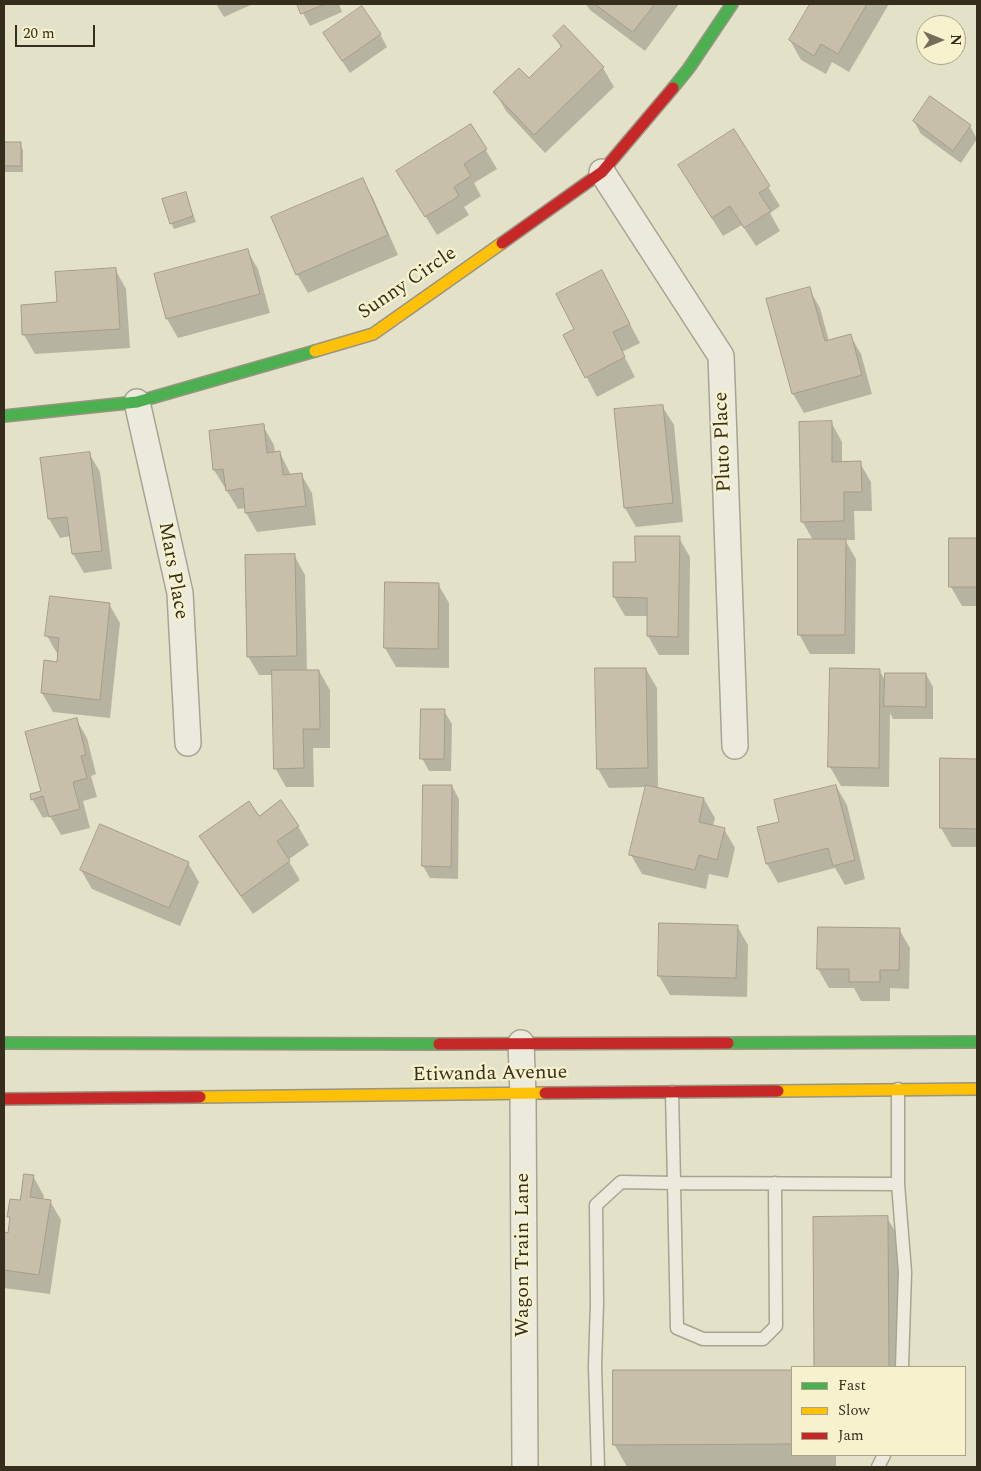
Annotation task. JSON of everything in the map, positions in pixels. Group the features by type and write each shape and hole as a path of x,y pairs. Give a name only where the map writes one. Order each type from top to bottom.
{"main road":[{"name":"Sunny Circle","path":"4,416 137,402 372,334 602,172 689,68 732,4"},
{"name":"Etiwanda Avenue","path":"4,1043 977,1042"},
{"name":"Etiwanda Avenue","path":"4,1099 977,1089"}],"street":[{"name":"Pluto Place","path":"602,172 721,356 735,746"},
{"name":"Mars Place","path":"137,402 180,593 188,743"},
{"name":"Wagon Train Lane","path":"521,1043 523,1094 525,1467"}],"lane":[{"path":"898,1089 898,1184 906,1272 902,1366"},
{"path":"672,1092 677,1328 703,1339 763,1339 776,1326 776,1183"},
{"path":"598,1467 595,1366 597,1303 596,1205 621,1182 898,1184"}],"building":[{"path":"297,4 325,4 301,14"},
{"path":"595,4 655,4 633,32"},
{"path":"810,4 867,4 838,54 821,44 814,56 789,40"},
{"path":"362,6 381,34 342,61 323,33"},
{"path":"564,25 604,67 534,135 493,92 519,68 529,78 562,46 553,36"},
{"path":"930,96 971,125 953,151 913,121"},
{"path":"471,124 487,149 464,164 471,176 454,187 459,196 425,217 396,171"},
{"path":"734,129 770,186 759,193 771,211 744,228 730,206 712,218 678,165"},
{"path":"4,142 21,142 21,166 4,166"},
{"path":"363,178 388,235 296,275 271,217"},
{"path":"186,192 193,216 170,224 162,199"},
{"path":"248,249 260,294 166,319 154,274"},
{"path":"116,268 120,329 22,335 21,305 57,302 55,272"},
{"path":"602,270 630,324 613,332 625,357 585,378 563,335 574,329 556,294"},
{"path":"810,287 825,341 851,334 862,375 792,394 766,299"},
{"path":"663,405 673,503 624,508 614,409"},
{"path":"832,421 832,462 861,461 862,492 844,492 844,521 801,522 799,422"},
{"path":"264,424 267,453 280,451 283,475 302,473 306,506 245,513 243,488 226,491 223,469 213,470 209,431"},
{"path":"90,452 102,551 72,554 67,517 48,519 40,458"},
{"path":"635,536 680,536 678,637 647,636 647,598 613,597 613,562 635,562"},
{"path":"949,538 977,538 977,587 949,587"},
{"path":"798,539 846,539 845,635 798,635"},
{"path":"295,554 297,656 247,657 245,555"},
{"path":"385,582 439,583 438,649 384,648"},
{"path":"50,596 110,603 100,700 41,693 44,660 57,662 59,638 45,636"},
{"path":"595,668 646,668 648,768 597,769"},
{"path":"830,668 880,669 879,768 828,767"},
{"path":"272,670 319,670 320,729 303,729 304,768 274,769"},
{"path":"885,673 926,673 926,707 884,706"},
{"path":"421,709 445,709 444,759 420,759"},
{"path":"77,718 86,755 81,756 87,778 73,782 80,809 49,817 43,796 31,800 30,794 41,791 25,732"},
{"path":"940,758 977,759 977,829 940,828"},
{"path":"423,785 452,785 451,867 422,866"},
{"path":"646,785 704,798 699,822 725,828 717,860 699,855 695,870 629,855"},
{"path":"836,785 855,860 833,866 828,848 766,864 757,827 779,822 774,800"},
{"path":"281,800 299,826 277,841 290,861 241,896 199,836 249,801 259,816"},
{"path":"100,824 189,862 169,908 80,870"},
{"path":"659,923 738,925 736,978 658,976"},
{"path":"818,927 900,928 899,970 880,970 880,982 849,982 849,969 817,969"},
{"path":"24,1174 34,1175 30,1197 51,1200 39,1275 4,1270 4,1232 8,1233 10,1217 7,1217 10,1199 20,1200"},
{"path":"888,1216 889,1366 814,1366 813,1217"},
{"path":"613,1370 791,1370 791,1444 613,1445"}],"traffic: fast":[{"path":"673,88 689,68 732,4"},
{"path":"4,416 137,402 315,351"},
{"path":"728,1043 977,1042"},
{"path":"4,1043 439,1044"}],"traffic: slow":[{"path":"315,351 373,334 502,243"},
{"path":"778,1091 977,1089"},
{"path":"200,1097 545,1093"}],"traffic: jam":[{"path":"502,243 602,172 673,88"},
{"path":"439,1044 728,1043"},
{"path":"545,1093 778,1091"},
{"path":"4,1099 200,1097"}]}
